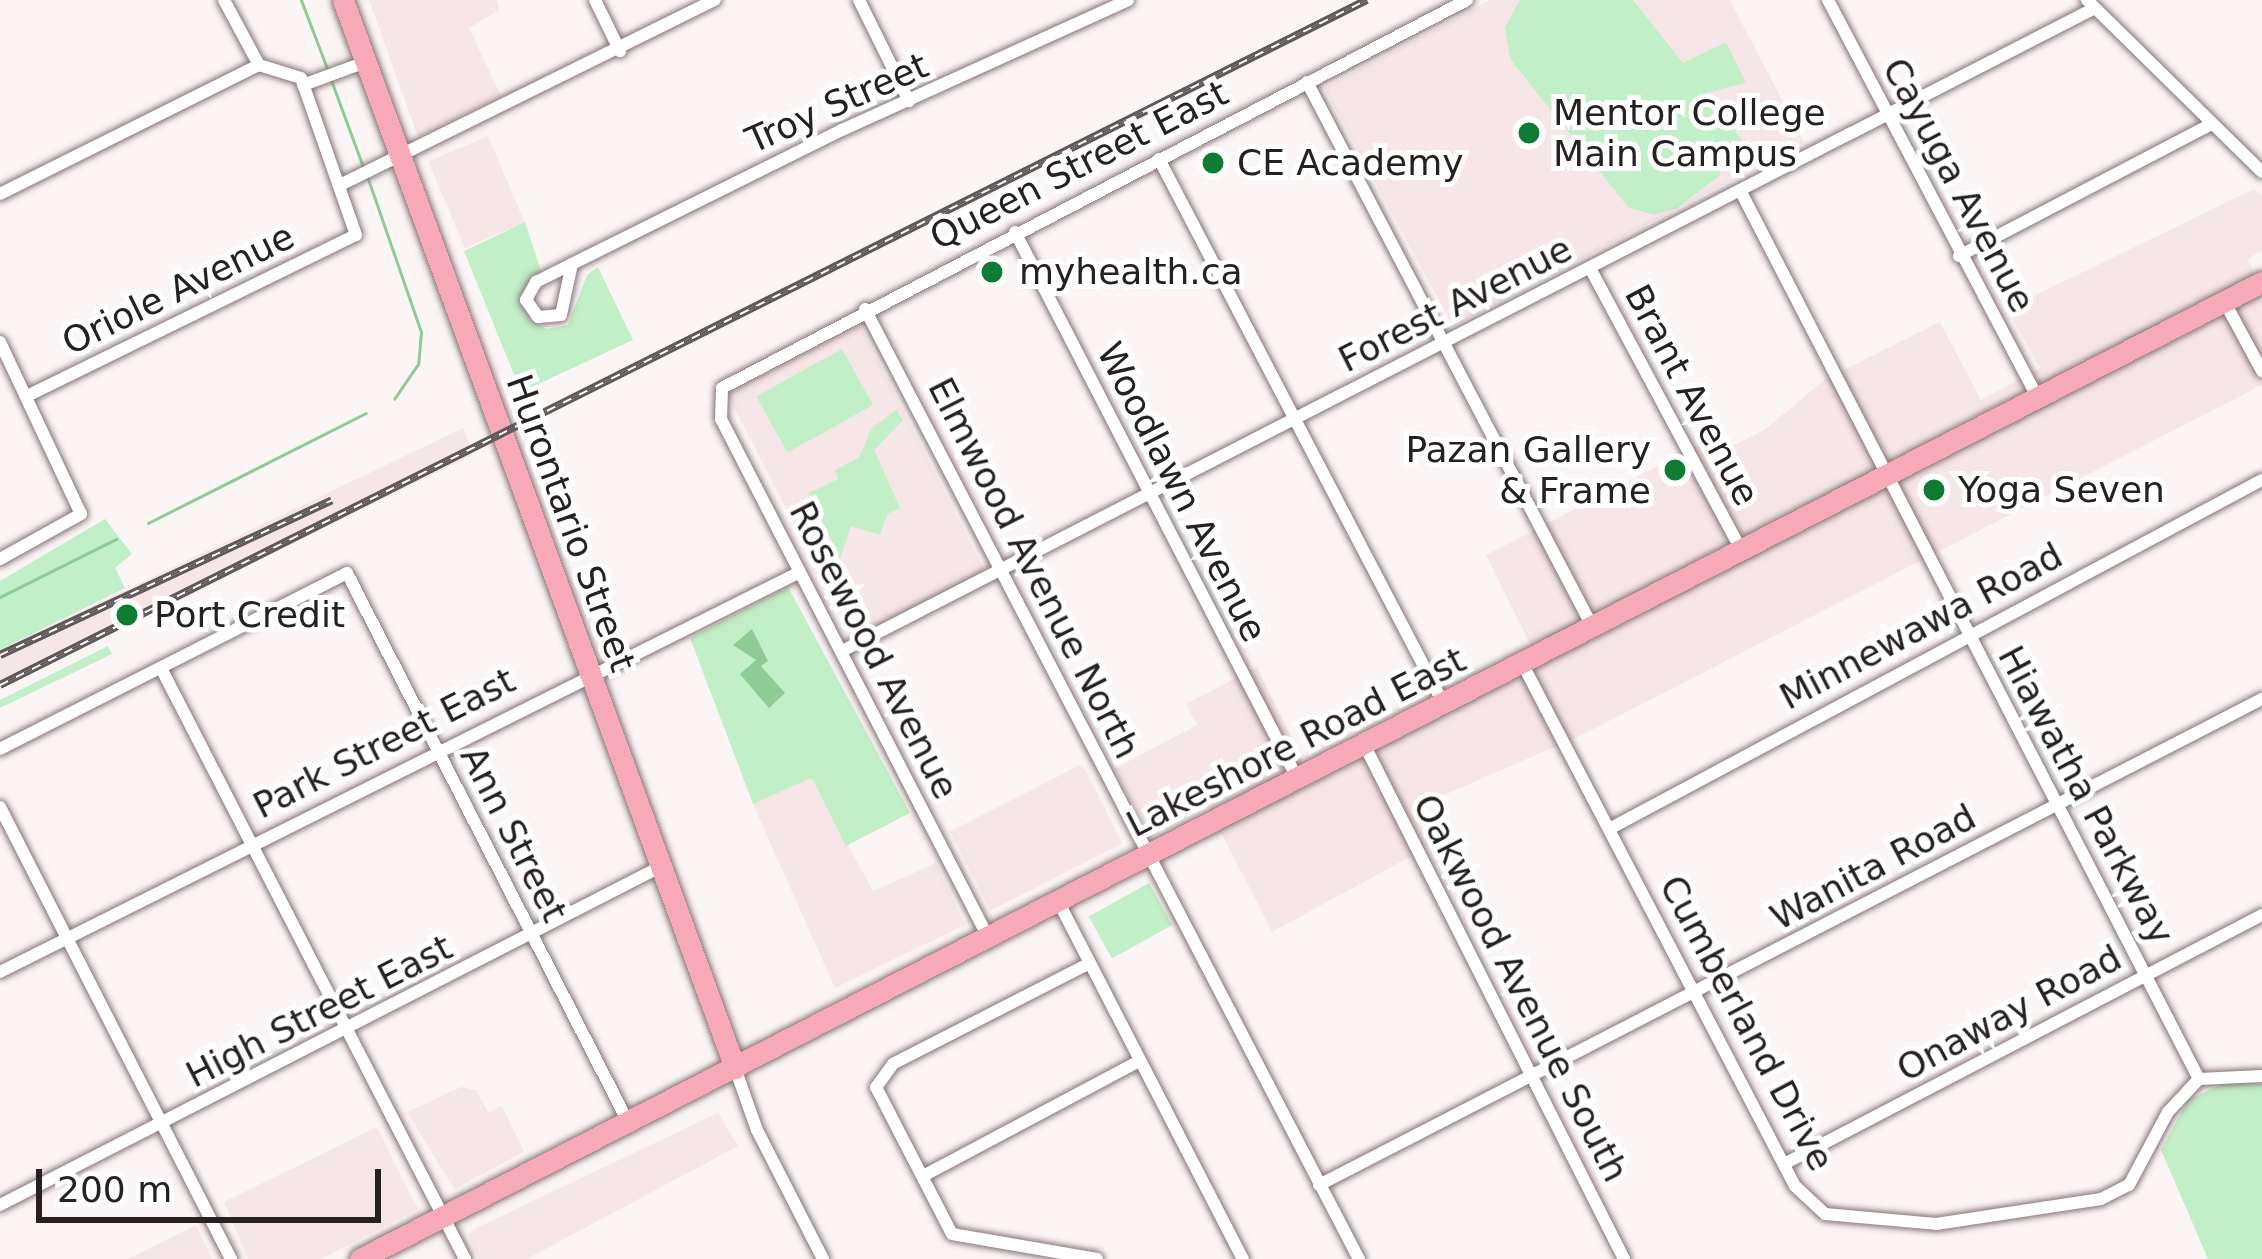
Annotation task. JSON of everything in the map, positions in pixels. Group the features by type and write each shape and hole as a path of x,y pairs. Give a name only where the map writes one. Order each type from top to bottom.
{"main road":[{"name":"Hurontario Street","path":"343,0 366,62 391,164 590,673 735,1068"},
{"name":"Lakeshore Road East","path":"360,1259 2262,282"}],"street":[{"path":"224,0 260,64"},
{"path":"595,0 620,51"},
{"path":"0,194 260,64 284,69 303,85 340,185 391,164 715,0"},
{"path":"859,0 909,101"},
{"name":"Troy Street","path":"572,263 561,315 538,317 529,309 529,290 572,263 1128,0"},
{"name":"Queen Street East","path":"722,388 866,308 1467,0"},
{"name":"Cayuga Avenue","path":"1828,0 1959,256 2038,397"},
{"path":"2091,4 2262,172"},
{"name":"Forest Avenue","path":"842,651 1887,115 2091,4"},
{"path":"303,85 366,62"},
{"path":"1307,82 1592,626"},
{"path":"1959,256 2210,124"},
{"path":"1160,159 1443,703"},
{"name":"Oriole Avenue","path":"26,396 356,235 340,185"},
{"name":"Hiawatha Parkway","path":"1740,190 2199,1079"},
{"name":"Woodlawn Avenue","path":"1015,232 1297,778"},
{"name":"Brant Avenue","path":"1589,268 1741,550"},
{"path":"2224,301 2262,370"},
{"name":"Elmwood Avenue North","path":"866,308 1359,1259"},
{"path":"0,342 81,514 0,560"},
{"name":"Rosewood Avenue","path":"722,388 722,419 988,938"},
{"name":"Minnewawa Road","path":"1610,828 1967,633 2262,480"},
{"name":"Ann Street","path":"161,668 347,573 628,1122"},
{"name":"Park Street East","path":"0,972 437,749 798,573"},
{"name":"Cumberland Drive","path":"1522,663 1808,1202 1844,1221 2020,1216 2129,1185 2168,1112 2199,1079"},
{"path":"0,749 161,668 465,1259"},
{"name":"Wanita Road","path":"1319,1185 2262,700"},
{"name":"Oakwood Avenue South","path":"1364,744 1624,1259"},
{"path":"0,807 231,1259"},
{"name":"High Street East","path":"0,1204 533,936 662,866"},
{"path":"1058,901 1243,1259"},
{"name":"Onaway Road","path":"1784,1164 2262,915"},
{"path":"1088,964 882,1071 876,1087 959,1237 1097,1259"},
{"path":"923,1176 1139,1060"},
{"path":"735,1068 757,1130 816,1257"},
{"path":"2199,1079 2262,1076"}],"shaded area":[{"path":"369,0 497,0 499,10 469,28 501,96 418,137"},
{"name":"Mentor College Main Campus","path":"1490,0 1730,0 1804,142 1453,326 1324,88"},
{"path":"1520,0 1633,0 1683,63 1726,42 1746,83 1705,93 1746,145 1732,140 1719,176 1677,208 1653,215 1628,207 1510,59 1505,27"},
{"path":"488,136 525,223 465,248 428,161"},
{"path":"2254,189 2262,196 2262,251 2247,259 2262,286 2262,385 1580,736 1412,809 1430,846 1272,932 1208,807 1151,837 1114,769 1197,725 1186,704 1257,667 1313,782 1541,666 1486,555 1698,445 1707,460 1767,428 1824,380 1940,322 1981,400 2040,368 2007,309"},
{"path":"525,222 543,277 524,301 530,320 547,329 568,325 587,275 598,267 633,340 521,392 464,251"},
{"path":"860,326 985,571 852,639 727,394"},
{"path":"842,349 873,405 787,452 756,397"},
{"path":"896,410 903,420 874,450 900,508 887,514 880,535 851,526 840,559 809,493 838,479 835,470 859,458 871,429"},
{"path":"463,428 473,455 0,688 0,650"},
{"path":"105,519 132,554 115,568 125,588 0,650 0,581"},
{"path":"788,587 910,813 846,846 812,778 753,804 690,638"},
{"path":"752,629 768,661 761,666 785,693 769,708 740,674 756,660 733,645"},
{"path":"108,646 112,654 0,708 0,700"},
{"path":"1082,764 1122,843 991,910 950,831"},
{"path":"812,778 873,891 936,863 965,925 835,988 753,804"},
{"path":"1149,883 1172,925 1112,958 1089,916"},
{"path":"2231,1080 2262,1084 2262,1259 2208,1259 2161,1150 2188,1100"},
{"path":"461,1087 476,1090 488,1112 502,1106 524,1152 454,1189 407,1112"},
{"path":"718,1113 738,1146 527,1259 479,1259 468,1234 474,1229"},
{"path":"377,1127 418,1209 321,1259 248,1259 224,1202"},
{"path":"196,1225 212,1259 128,1259"}],"waterway":[{"path":"301,0 328,71"},
{"path":"331,80 363,167"},
{"path":"367,176 421,332 418,364 394,399"},
{"path":"148,523 366,413"},
{"path":"0,597 116,539"}],"railway":[{"path":"0,685 1367,0"},
{"path":"0,655 332,500"}],"place":[{"name":"Mentor College Main Campus","path":"1529,133"},
{"name":"CE Academy","path":"1213,163"},
{"name":"myhealth.ca","path":"992,272"},
{"name":"Pazan Gallery & Frame","path":"1675,470"},
{"name":"Yoga Seven","path":"1934,490"},
{"name":"Port Credit","path":"127,615"}]}
